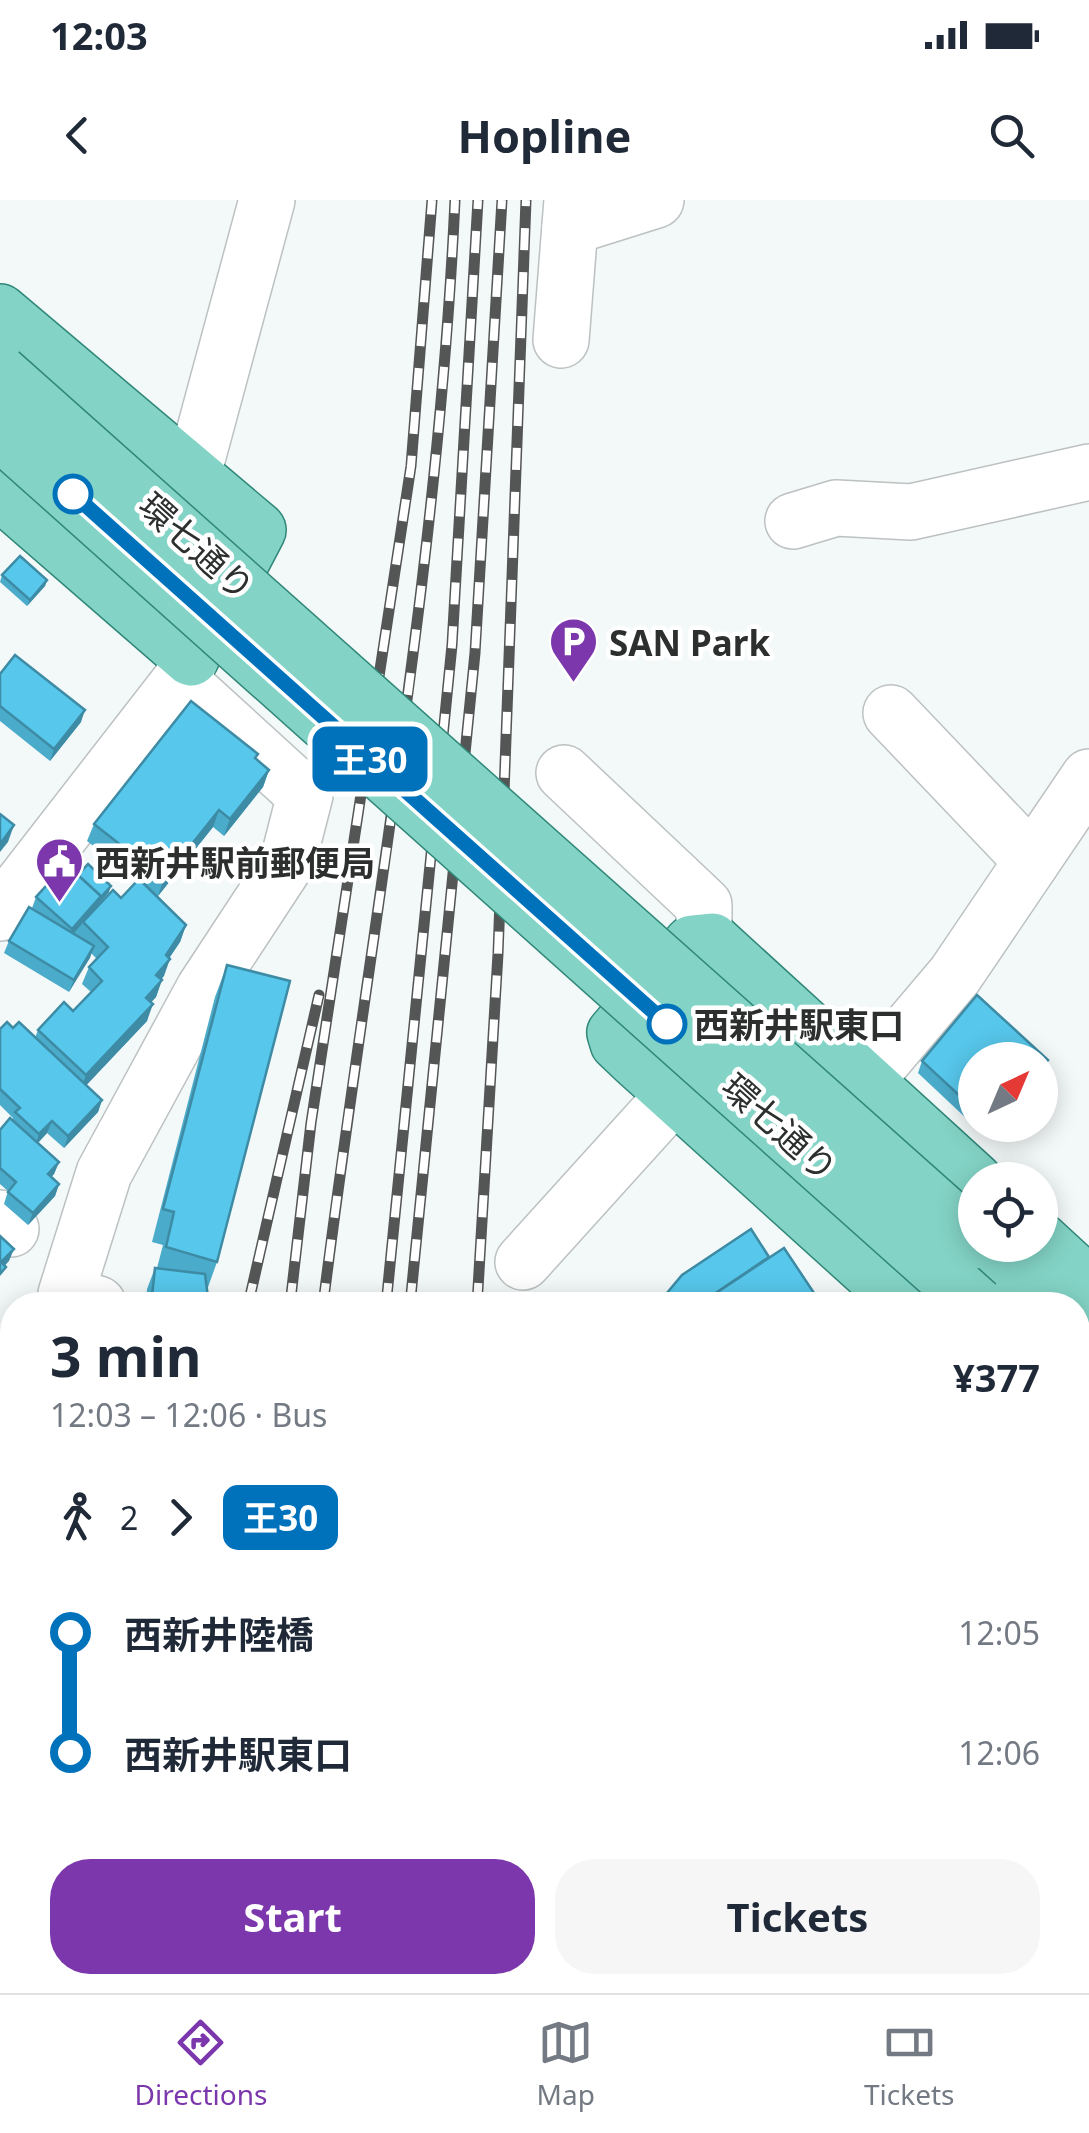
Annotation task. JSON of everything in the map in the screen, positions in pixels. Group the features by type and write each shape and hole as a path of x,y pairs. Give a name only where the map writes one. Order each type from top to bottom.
{"main road":[{"path":"0,312 258,530 186,670 0,492"},
{"name":"環七通り","path":"0,373 958,1226"},
{"name":"環七通り","path":"0,432 563,930 963,1292"},
{"path":"892,1292 618,1043 615,1032 692,943 704,940 719,946 958,1165"},
{"path":"1058,1256 1089,1284"},
{"name":"環七通り","path":"998,1262 1032,1292"}],"street":[{"path":"193,474 267,200"},
{"path":"560,340 571,214 656,200"},
{"path":"793,521 836,508 911,512 1089,472"},
{"path":"0,913 186,670 305,795 288,861 204,989 104,1172 67,1292"},
{"path":"890,712 1032,861"},
{"path":"564,774 704,905 704,940"},
{"path":"774,1186 955,975 1089,777"},
{"path":"524,1262 674,1095"}],"building":[{"path":"20,556 47,580 30,600 2,575"},
{"path":"15,655 85,710 54,749 0,706 0,674"},
{"path":"191,701 258,754 255,758 269,770 230,819 219,810 164,879 94,824"},
{"path":"0,814 14,825 0,844"},
{"path":"66,864 101,896 72,929 36,897"},
{"path":"88,864 111,886 100,898 78,875"},
{"path":"139,879 186,925 166,955 170,959 156,975 162,980 146,998 153,1004 86,1075 38,1030 64,1002 73,1011 102,981 89,967 108,947 83,922 113,890 121,898"},
{"path":"29,907 94,946 74,980 9,941"},
{"path":"227,965 290,981 217,1262 166,1247 174,1212 163,1209"},
{"path":"977,995 1028,1042 958,1042 958,1094 922,1061"},
{"path":"7,1022 13,1028 19,1022 102,1100 68,1136 52,1121 39,1134 15,1112 20,1108 0,1089 0,1029"},
{"path":"10,1118 59,1162 48,1174 59,1184 33,1213 8,1192 16,1182 0,1168 0,1130"},
{"path":"751,1229 769,1257 717,1292 668,1292 682,1275"},
{"path":"0,1236 14,1249 1,1262 6,1267 0,1274"},
{"path":"784,1248 813,1292 718,1292"},
{"path":"155,1268 205,1274 207,1292 152,1292"}],"railway":[{"path":"292,1292 311,1123 411,466 432,200"},
{"path":"325,1292 418,616 434,477 455,200"},
{"path":"387,1292 452,645 478,200"},
{"path":"411,1292 475,653 502,200"},
{"path":"478,1292 498,954 526,200"},
{"path":"251,1292 319,995"}],"bus line":[{"name":"王30","path":"73,494 667,1024"}],"place":[{"name":"SAN Park","path":"574,684"},
{"name":"西新井駅前郵便局","path":"60,904"},
{"name":"西新井駅東口","path":"667,1024"}]}
